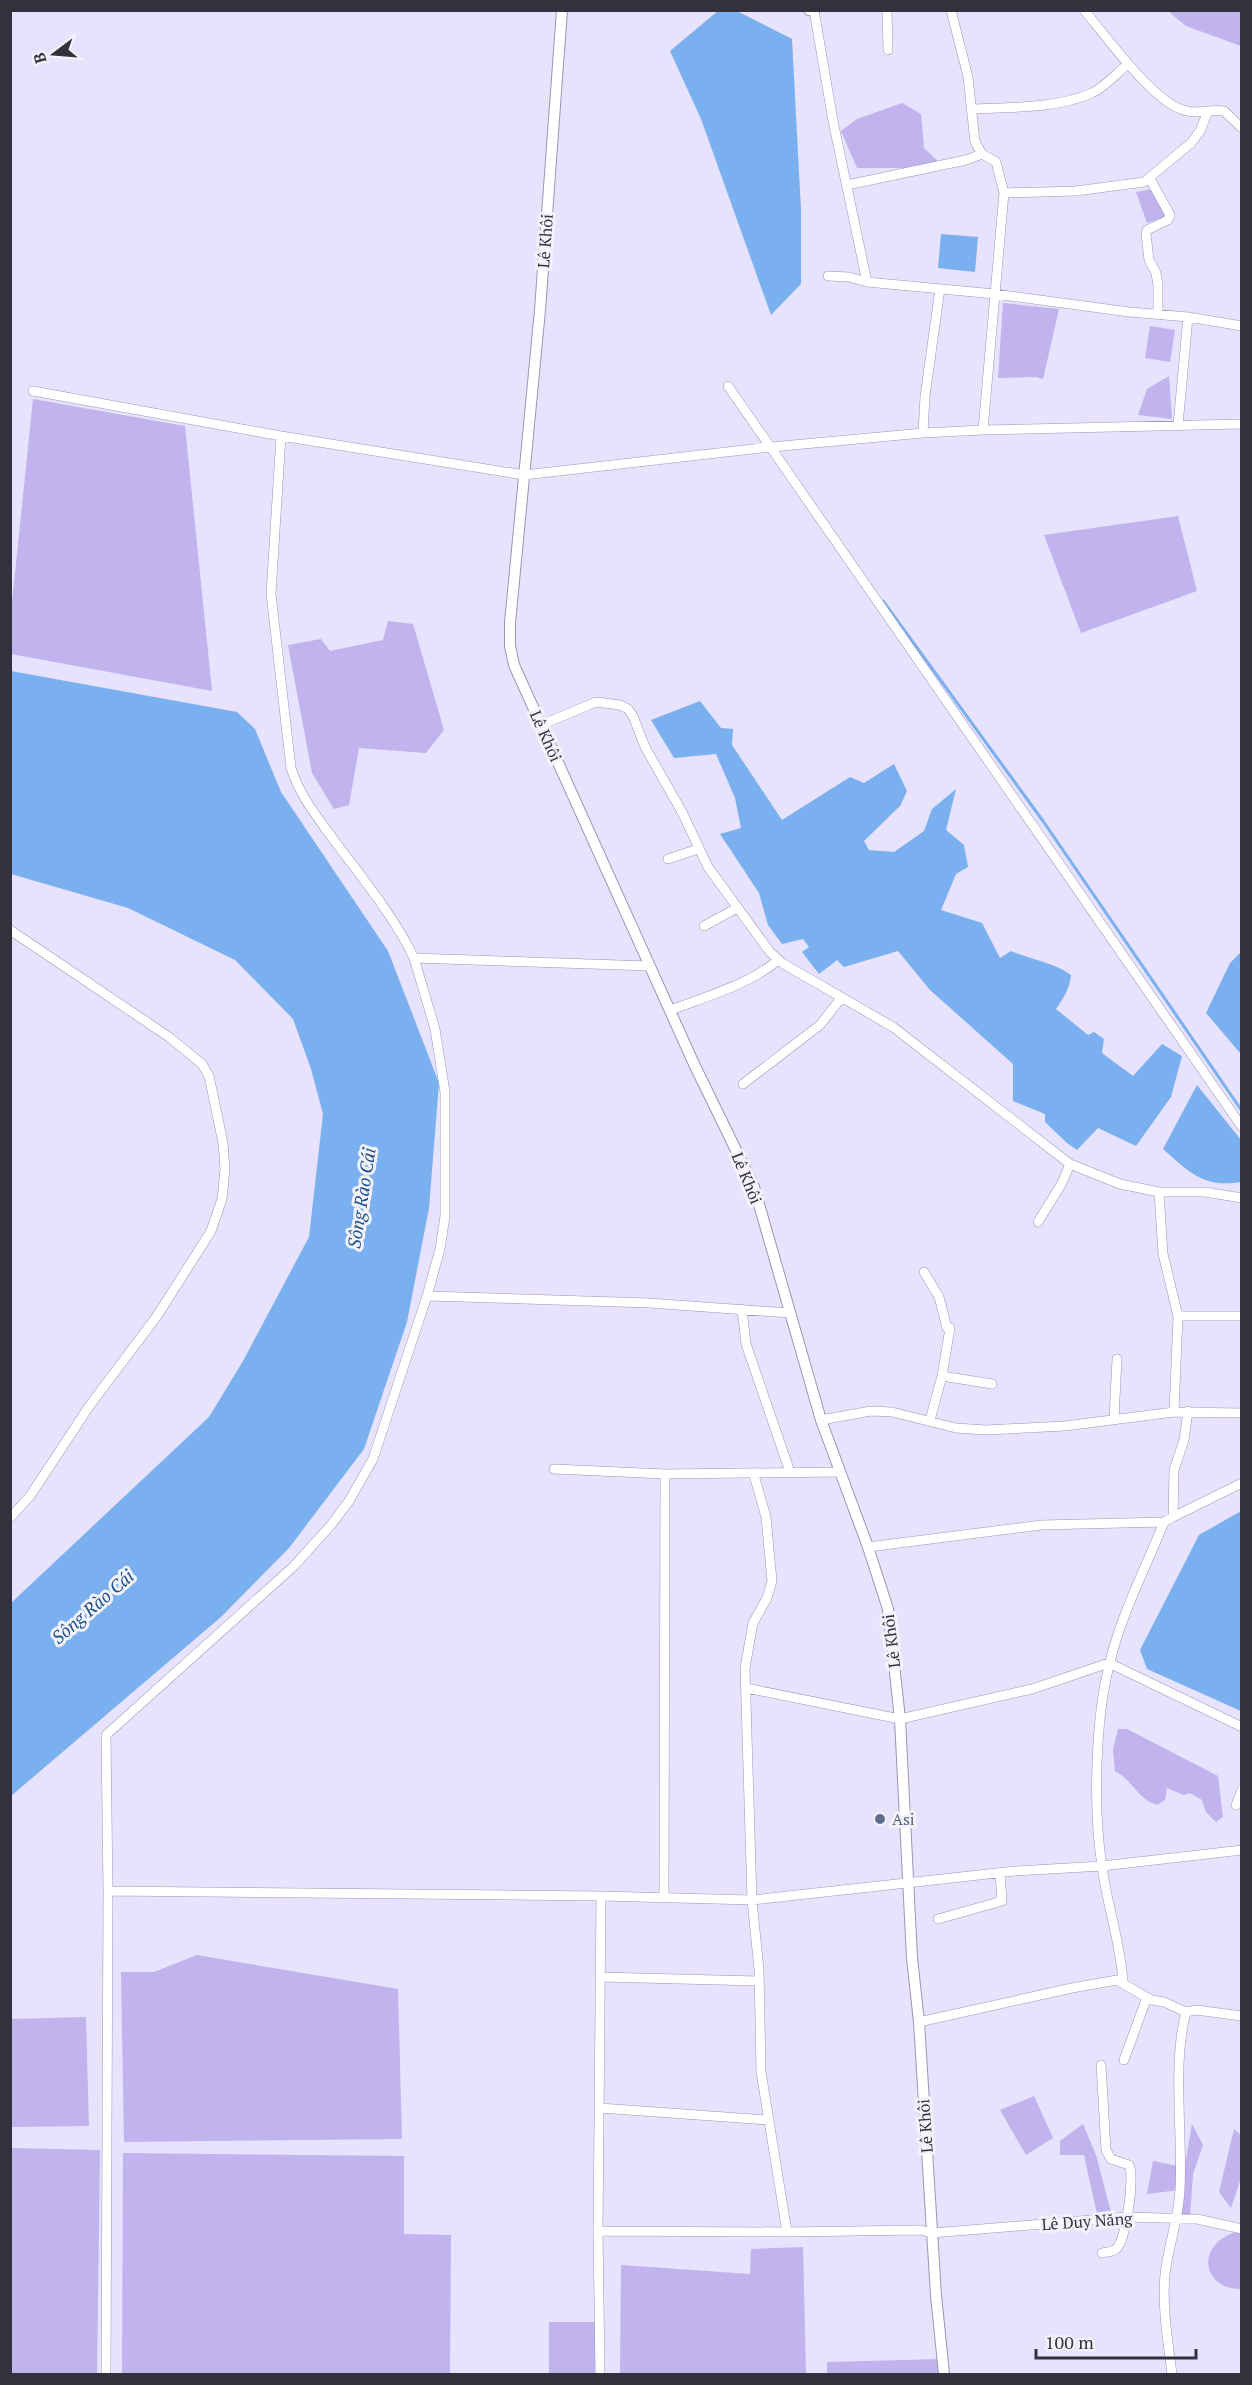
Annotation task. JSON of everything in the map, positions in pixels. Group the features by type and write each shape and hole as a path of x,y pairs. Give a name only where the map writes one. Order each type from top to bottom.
{"street":[{"name":"Lê Khôi","path":"562,10 540,310 510,623 510,646 514,665 694,1064 754,1186 821,1420 868,1547 888,1609 900,1719 908,1883 944,2374"},
{"path":"809,10 814,11 833,121 867,282"},
{"path":"887,10 888,50"},
{"path":"951,10 966,69 975,142 982,154 996,162 1004,193 983,430"},
{"path":"1084,10 1128,64 1149,85 1177,107 1188,112 1224,111 1242,128"},
{"path":"971,109 1025,106 1084,95 1096,90 1128,64"},
{"path":"1004,193 1109,188 1150,180 1191,143 1200,131 1208,111"},
{"path":"847,185 966,160 982,154"},
{"path":"1150,180 1170,215 1168,220 1147,230 1146,234 1149,260 1156,273 1158,285 1158,315"},
{"path":"828,276 1188,317 1242,326"},
{"path":"923,433 925,396 940,289"},
{"path":"1178,425 1188,317"},
{"path":"728,386 1242,1127"},
{"path":"33,391 281,436 524,475 771,447 923,433 1242,424"},
{"path":"106,2374 108,1891 106,1735 241,1611 294,1566 349,1501 373,1460 427,1296 440,1249 445,1216 445,1092 440,1051 414,958 379,902 307,803 296,784 291,768 271,594 281,436"},
{"path":"541,725 596,702 620,705 628,709 645,747 682,812 708,867 759,939 778,960 910,1039 1070,1164 1119,1184 1159,1192 1205,1192 1242,1198"},
{"path":"668,859 698,849"},
{"path":"704,926 737,908"},
{"path":"10,930 169,1037 202,1064 209,1076 223,1143 225,1169 221,1206 205,1240 157,1316 90,1405 30,1496 10,1518"},
{"path":"414,958 650,966"},
{"path":"671,1010 749,978 766,970 778,960"},
{"path":"743,1084 820,1025 842,997"},
{"path":"1038,1222 1062,1184 1070,1164"},
{"path":"1159,1192 1163,1254 1178,1316 1174,1412"},
{"path":"924,1272 939,1296 949,1328 942,1376 930,1420"},
{"path":"427,1296 649,1303 790,1313"},
{"path":"742,1309 746,1344 790,1472"},
{"path":"1178,1316 1242,1316"},
{"path":"1114,1419 1117,1359"},
{"path":"942,1376 992,1384"},
{"path":"821,1420 871,1411 892,1412 956,1428 986,1430 1065,1426 1188,1411 1242,1413"},
{"path":"1123,1983 1122,1960 1102,1866 1097,1787 1102,1703 1109,1663 1168,1519 1174,1470 1184,1440 1188,1411"},
{"path":"554,1469 754,1475 840,1472"},
{"path":"664,1897 665,1474"},
{"path":"754,1475 766,1517 772,1581 767,1598 753,1623 746,1668 752,1899 758,1981 760,2072 788,2232"},
{"path":"868,1547 1041,1525 1168,1519 1242,1483"},
{"path":"746,1688 900,1719 1032,1689 1109,1663 1242,1727"},
{"path":"1236,1805 1242,1790"},
{"path":"108,1891 752,1899 1000,1873 1102,1866 1242,1850"},
{"path":"938,1919 1002,1901 1000,1873"},
{"path":"600,2374 598,2230 601,1896"},
{"path":"600,1977 758,1981"},
{"path":"919,2022 1117,1980 1147,1997 1186,2012 1196,2010 1242,2016"},
{"path":"1124,2060 1147,1997"},
{"path":"1172,2374 1165,2330 1164,2294 1180,2190 1180,2068 1182,2027 1186,2012"},
{"path":"1101,2065 1106,2150 1111,2159 1129,2165 1132,2173 1128,2217 1118,2248 1102,2253"},
{"path":"600,2108 768,2120"},
{"name":"Lê Duy Năng","path":"598,2230 788,2232 921,2230 932,2233 1128,2217 1197,2219 1242,2229"}],"shaded area":[{"path":"1168,11 1241,11 1241,46 1186,26"},
{"path":"902,103 921,114 924,148 945,168 857,168 841,131 857,119"},
{"path":"1152,189 1166,217 1147,223 1136,192"},
{"path":"1003,303 1059,309 1043,379 1036,377 998,378"},
{"path":"1150,326 1175,330 1170,362 1145,358"},
{"path":"1169,376 1172,419 1138,415 1147,389"},
{"path":"33,399 185,426 212,691 11,654 11,612"},
{"path":"1178,516 1197,591 1081,633 1044,535"},
{"path":"388,621 413,624 444,730 426,753 359,748 349,805 334,809 312,773 288,645 321,639 330,651 383,640"},
{"path":"1118,1729 1127,1729 1218,1776 1223,1817 1216,1822 1206,1812 1202,1800 1190,1793 1184,1795 1167,1788 1165,1800 1157,1805 1145,1799 1115,1771 1113,1750"},
{"path":"197,1955 398,1989 402,2139 124,2142 121,1972 154,1972"},
{"path":"86,2017 89,2126 11,2127 11,2019"},
{"path":"1034,2096 1053,2138 1026,2155 1000,2110"},
{"path":"1083,2124 1096,2155 1113,2220 1099,2223 1084,2155 1060,2155 1060,2141"},
{"path":"1192,2124 1203,2145 1193,2174 1190,2217 1176,2217 1180,2190 1147,2194 1153,2161 1178,2166 1181,2188"},
{"path":"1234,2129 1241,2135 1241,2178 1231,2208 1219,2192"},
{"path":"11,2148 100,2150 97,2374 11,2374"},
{"path":"123,2153 404,2156 404,2234 451,2235 450,2374 122,2374"},
{"path":"1233,2233 1241,2233 1241,2289 1228,2287 1218,2282 1208,2266 1213,2247 1221,2239"},
{"path":"803,2247 806,2374 620,2374 621,2265 750,2274 751,2249"},
{"path":"549,2322 597,2322 597,2374 549,2374"},
{"path":"942,2359 943,2374 827,2374 827,2362"}],"water":[{"path":"719,10 737,11 792,39 801,210 801,284 771,315 701,119 670,51"},
{"path":"941,234 978,237 975,272 938,268"},
{"name":"Sông Rào Cái","path":"11,671 237,712 255,729 281,792 388,951 439,1083 429,1208 407,1322 364,1449 289,1548 221,1617 11,1796 11,1603 209,1417 243,1361 309,1237 323,1114 311,1069 293,1019 235,960 128,908 11,874"},
{"path":"700,701 721,728 733,729 732,745 782,820 850,777 864,783 894,764 907,791 900,806 864,841 869,850 894,852 924,831 932,809 956,789 946,830 964,845 968,867 956,874 941,910 982,923 1000,958 1011,951 1057,967 1071,975 1068,989 1056,1009 1088,1035 1094,1032 1104,1039 1102,1053 1133,1076 1162,1044 1182,1056 1171,1097 1136,1146 1098,1128 1077,1150 1045,1122 1045,1114 1013,1101 1013,1064 930,990 898,951 844,967 837,960 819,974 802,952 809,947 803,939 782,944 768,925 759,893 720,834 741,828 735,798 716,754 674,758 651,720"},
{"path":"1241,952 1242,1049 1240,1053 1206,1013 1230,963"},
{"path":"1197,1085 1241,1140 1241,1182 1207,1181 1190,1172 1163,1149"},
{"path":"1241,1511 1241,1711 1147,1669 1140,1650 1199,1535"}],"waterway":[{"path":"883,601 1043,821 1242,1111"}],"place":[{"name":"Asi","path":"880,1819"}]}
